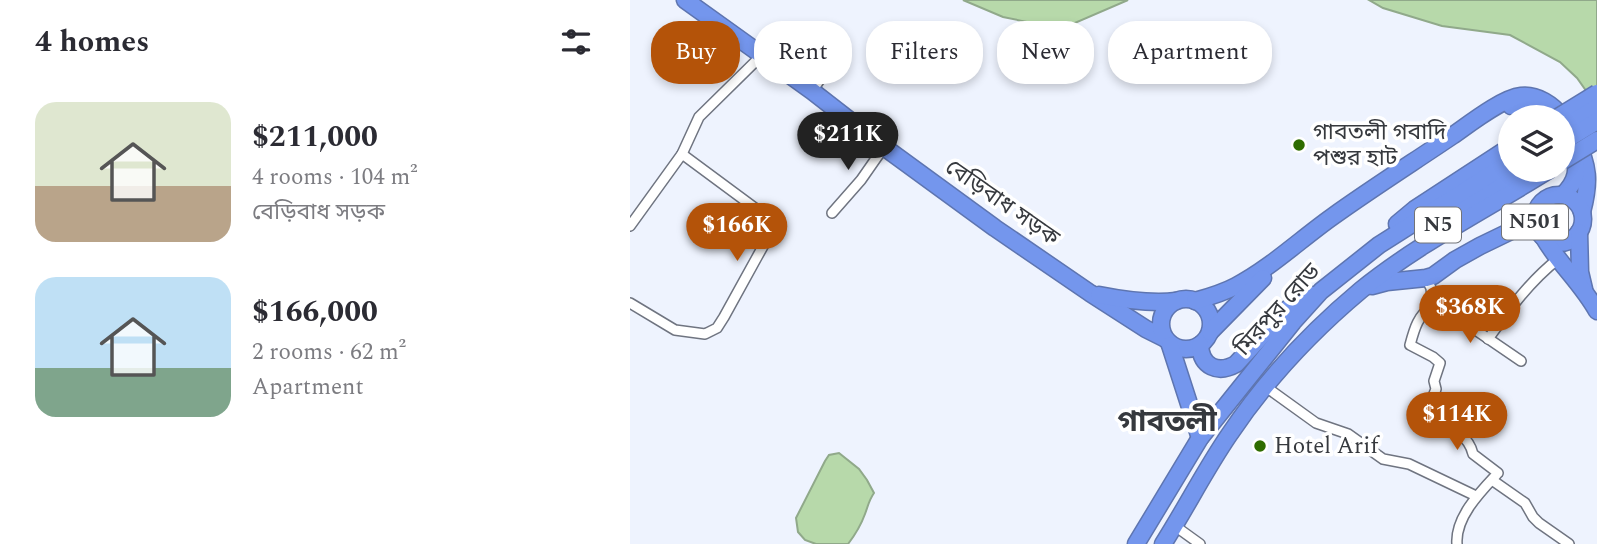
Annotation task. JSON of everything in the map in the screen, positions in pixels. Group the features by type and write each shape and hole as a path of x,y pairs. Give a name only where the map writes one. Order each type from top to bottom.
{"highway":[{"name":"বেড়িবাধ সড়ক","path":"685,0 754,49"},
{"name":"বেড়িবাধ সড়ক","path":"802,84 995,228 1090,293 1167,341"},
{"path":"1575,108 1597,93"},
{"path":"1200,438 1161,330 1163,313 1169,306 1182,299 1195,301 1236,286 1332,217 1498,105 1521,96 1537,97 1549,105"},
{"path":"1575,121 1597,107"},
{"path":"1167,341 1177,349 1185,350 1200,345 1272,269 1303,245 1498,113"},
{"path":"1575,135 1597,121"},
{"path":"1575,138 1586,161 1588,181 1582,212"},
{"path":"1575,154 1597,140"},
{"path":"1379,245 1397,224 1415,209 1498,155"},
{"path":"1575,159 1575,178"},
{"name":"মিরপুর রোড","path":"1136,544 1200,438 1321,291 1379,245 1498,170"},
{"name":"N5","path":"1363,288 1382,267 1502,182"},
{"name":"মিরপুর রোড","path":"1163,544 1228,435 1266,387 1325,323 1363,288 1391,268 1530,182"},
{"path":"1563,195 1574,182"},
{"name":"N501","path":"1542,235 1556,243 1563,243 1575,237 1583,225 1582,212 1575,201 1563,195 1547,198 1539,205 1535,216 1537,228 1553,254 1585,291 1597,311"},
{"name":"N501","path":"1363,288 1387,282 1426,278 1535,216"},
{"path":"1436,227 1428,243 1427,256 1433,263 1441,265 1455,260"},
{"path":"1511,231 1542,235"},
{"name":"N501","path":"1579,232 1580,272 1585,291"},
{"path":"1200,345 1200,352 1207,363 1214,368 1228,369 1236,364 1280,315 1291,306 1321,291"},
{"name":"বেড়িবাধ সড়ক","path":"1090,293 1149,302 1176,301"},
{"path":"1195,301 1207,310 1210,332"}],"street":[{"path":"630,226 682,154 699,117 754,63"},
{"path":"812,91 817,84"},
{"path":"832,213 861,180 884,147"},
{"path":"630,303 675,330 705,334 717,328 767,239 767,225 758,211 682,154"},
{"path":"1488,339 1539,274 1558,259"},
{"path":"1426,278 1431,288 1433,306"},
{"path":"1433,306 1461,320 1521,361"},
{"path":"1433,306 1419,318 1410,345 1440,363 1434,381 1436,389 1426,414 1462,435 1471,444 1473,454 1498,473 1476,496 1459,528 1457,544"},
{"path":"1266,387 1316,423 1348,434 1383,459 1409,464 1476,496"},
{"path":"1492,480 1525,503 1532,517 1569,544"},
{"path":"1175,526 1200,544"}],"shaded area":[{"path":"963,0 1128,0 1079,21 1022,21 1003,17"},
{"path":"1369,0 1597,0 1597,143 1593,125 1594,102 1577,78 1560,62 1510,35 1442,26 1383,8"},
{"path":"839,453 859,469 874,493 860,526 848,544 816,544 805,540 798,532 796,518 825,461 829,455"}],"place":[{"name":"গাবতলী গবাদি পশুর হাট","path":"1299,145"},
{"name":"Hotel Arif","path":"1260,446"}],"district":[{"name":"গাবতলী","path":"1167,422"}]}
